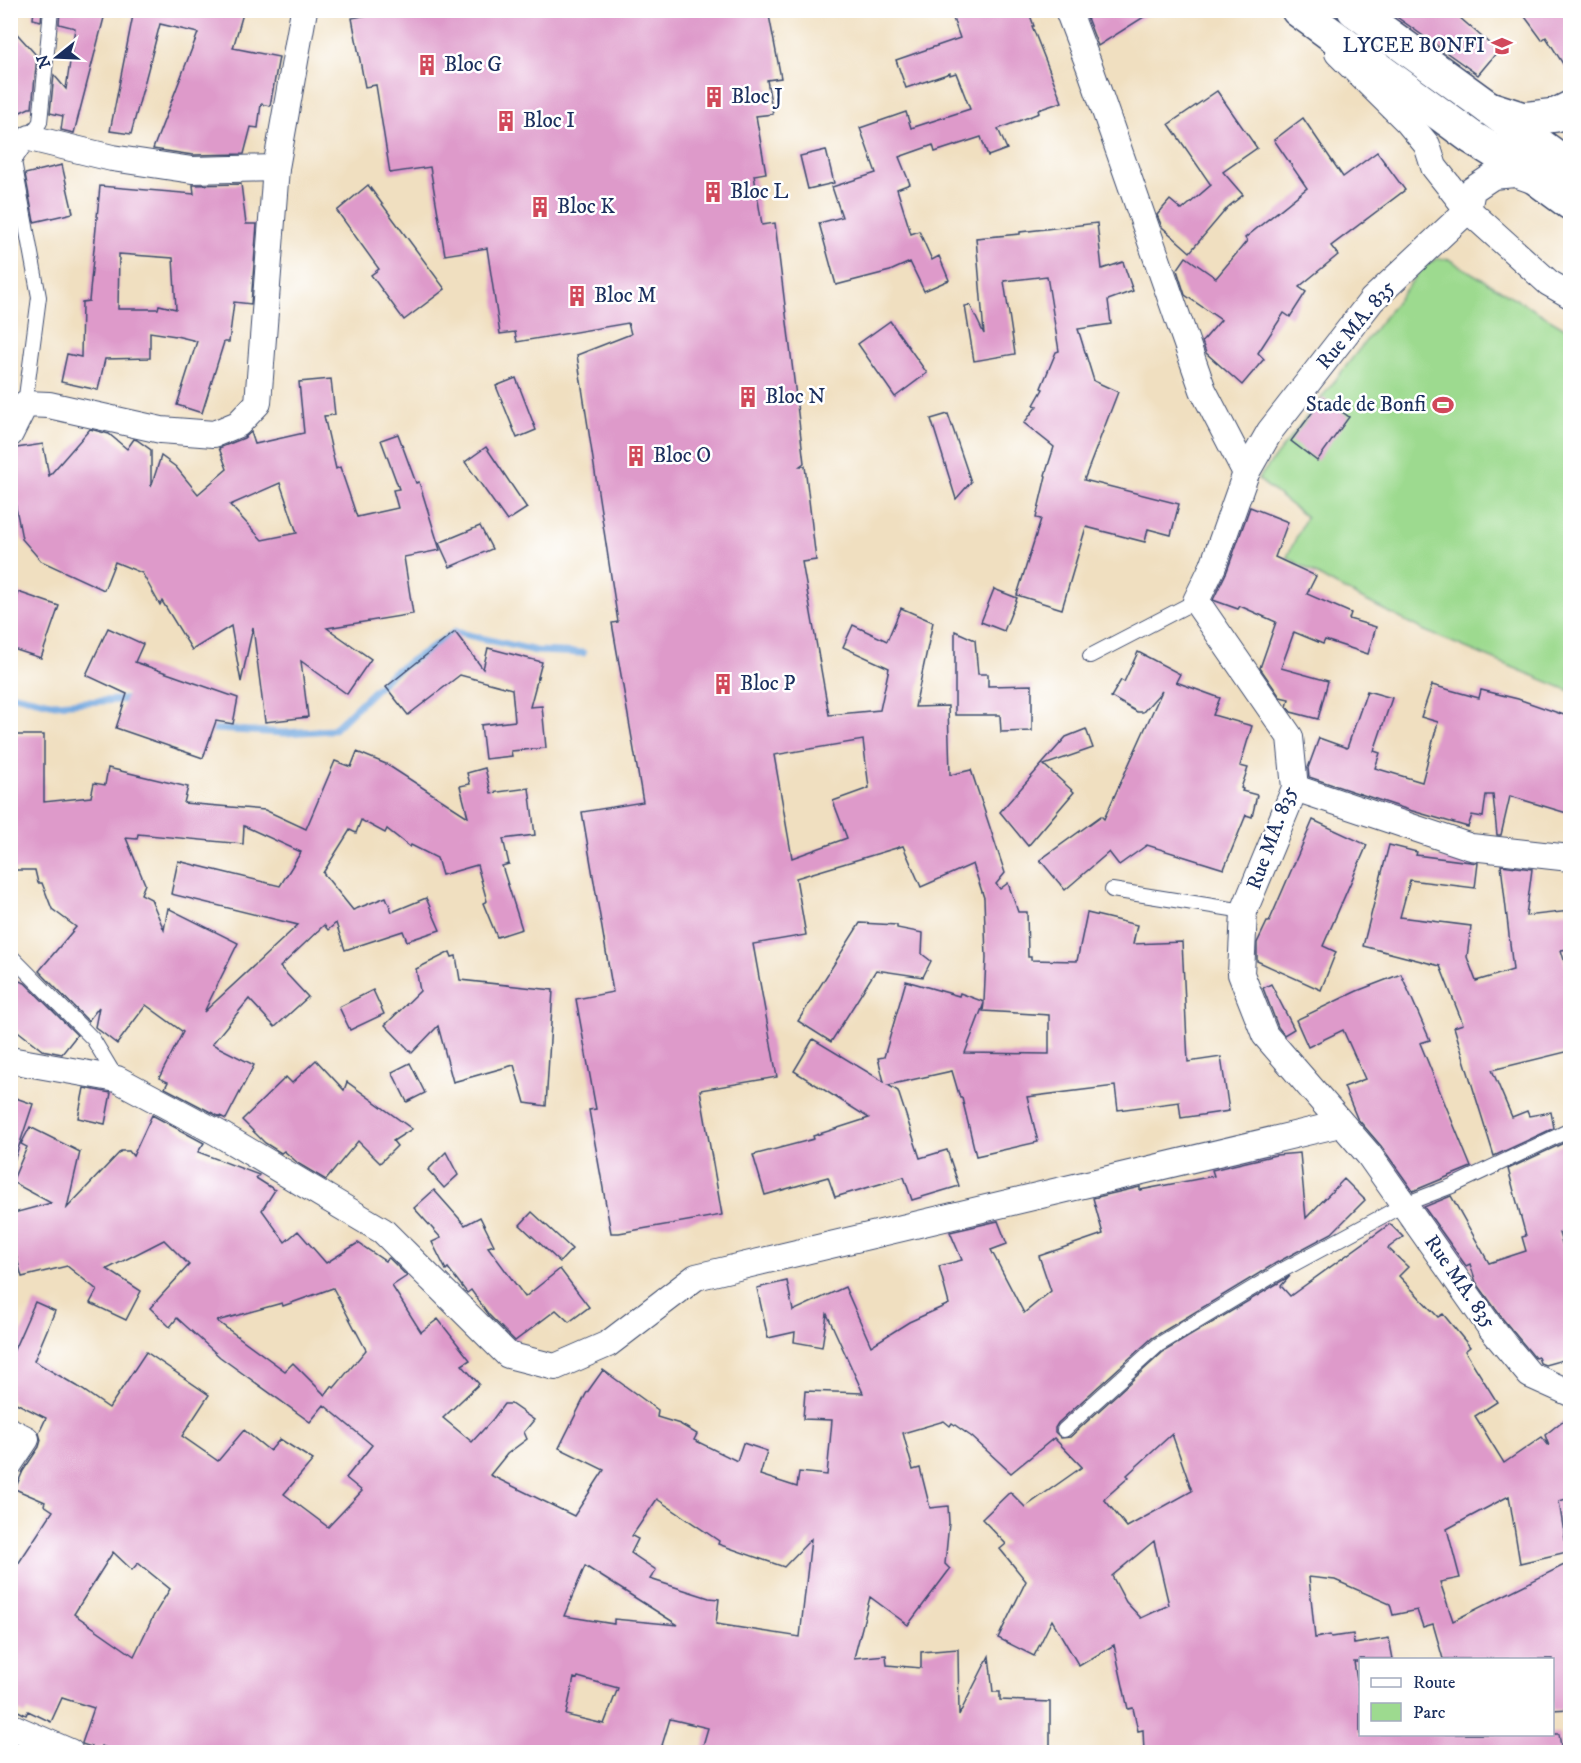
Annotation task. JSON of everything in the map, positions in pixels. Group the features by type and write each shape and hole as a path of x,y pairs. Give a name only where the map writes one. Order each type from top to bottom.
{"main road":[{"path":"1296,10 1471,137 1557,175"},
{"path":"1354,10 1489,108 1557,175 1570,203"},
{"path":"1489,108 1522,119 1556,115 1570,108"}],"street":[{"path":"10,434 25,404 49,405 161,430 214,434 238,424 258,403 276,168 304,10"},
{"path":"1068,10 1203,390 1245,473"},
{"path":"1296,10 1428,145 1434,167 1468,210 1550,283 1570,295"},
{"path":"30,138 112,158 192,170 276,168"},
{"path":"1468,210 1472,190 1493,176 1557,175"},
{"name":"Rue MA. 835","path":"1468,210 1372,300 1270,431 1245,473 1213,566 1196,602 1290,737 1295,788 1245,911 1241,974 1264,1035 1369,1155 1491,1327 1530,1375 1570,1393"},
{"path":"1295,788 1471,847 1570,858"},
{"path":"10,1060 117,1079 218,1133 383,1231 508,1355 555,1367 608,1344 696,1277 1340,1124"},
{"path":"10,1431 26,1439 10,1463"},
{"path":"10,1726 70,1752"}],"lane":[{"path":"25,404 39,297 12,158 30,138 40,122 51,10"},
{"path":"1090,656 1196,602"},
{"path":"1112,890 1245,911"},
{"path":"12,957 93,1039 117,1079"},
{"path":"1064,1431 1158,1345 1281,1271 1405,1204 1452,1186 1570,1130"}],"green space":[{"name":"Stade de Bonfi","path":"1438,258 1450,260 1570,331 1570,691 1425,631 1331,583 1287,557 1306,517 1258,479 1424,266"}],"building":[{"path":"34,10 42,10 41,21 33,19"},
{"path":"60,10 106,10 74,133 61,130 63,116 50,113 54,75 66,89 75,28 59,24"},
{"path":"134,10 244,10 233,48 279,57 270,106 261,104 258,128 251,127 244,154 193,155 153,149 198,33 160,24 131,134 110,131"},
{"path":"393,10 768,10 781,78 767,80 773,114 756,116 766,173 754,175 762,225 775,223 804,463 800,466 805,466 816,560 802,562 829,715 880,710 889,668 843,647 853,625 887,641 901,608 933,622 915,707 948,706 950,775 971,770 1005,873 996,884 1000,889 1008,883 1018,912 1027,912 1028,957 1031,957 1031,960 1077,961 1087,913 1137,925 1133,944 1182,942 1188,1062 1221,1057 1229,1111 1181,1118 1179,1102 1118,1110 1115,1086 1027,1097 1038,1142 976,1156 962,1098 960,1098 952,1071 888,1085 898,1091 920,1158 947,1150 959,1186 912,1200 904,1177 835,1197 828,1177 765,1195 753,1155 814,1139 813,1136 869,1118 794,1071 813,1039 884,1082 878,1058 884,1057 906,981 959,996 960,993 984,1002 986,958 984,898 973,864 921,887 903,846 796,878 806,935 753,944 777,1077 700,1090 722,1215 611,1233 589,1110 596,1109 576,999 613,992 582,812 643,802 612,623 618,622 577,355 631,334 628,323 517,342 515,332 500,334 487,248 445,255 430,167 390,173 376,85 365,87 352,18","holes":["863,740 869,788 833,801 847,838 792,858 774,755","984,1003 983,1011 1049,1015 1049,1054 965,1053"]},
{"path":"950,10 1028,10 1062,102 1038,110 1039,113 998,129 1007,149 988,156 981,137 935,152 933,145 899,157 910,184 897,189 911,234 919,231 932,260 939,256 949,280 924,291 910,262 890,271 836,285 819,223 842,217 832,187 876,173 860,128 906,112 911,128 970,109 956,73 906,88 896,60 960,38"},
{"path":"1084,10 1155,10 1098,46"},
{"path":"1387,10 1451,10 1498,51 1478,75"},
{"path":"1520,10 1570,10 1570,75 1546,37 1542,40"},
{"path":"10,26 37,56 32,108 10,117"},
{"path":"1217,91 1257,148 1223,172 1243,195 1228,207 1190,252 1162,227 1157,215 1170,200 1182,210 1211,185 1169,124"},
{"path":"1303,118 1343,177 1377,152 1405,190 1331,246 1338,255 1299,287 1306,292 1290,317 1284,313 1258,353 1264,359 1242,385 1206,353 1202,342 1221,320 1185,295 1177,270 1186,257 1216,278 1247,241 1245,238 1307,188 1274,140"},
{"path":"826,150 834,183 808,189 800,156"},
{"path":"62,165 73,213 34,222 25,174"},
{"path":"241,184 246,224 257,224 251,304 234,302 229,342 224,342 202,413 177,405 197,341 176,336 150,332 150,358 105,359 98,390 61,382 67,354 81,357 82,302 89,301 100,186 194,194 193,185","holes":["119,254 173,258 176,309 159,305 158,309 118,309"]},
{"path":"368,185 445,289 404,320 371,275 379,269 337,211"},
{"path":"10,192 17,226 10,228"},
{"path":"1097,223 1102,269 1123,262 1133,291 1108,300 1111,324 1078,329 1094,381 1118,392 1084,480 1179,504 1171,535 1148,529 1145,542 1086,527 1062,609 1017,595 1041,519 1036,518 1045,475 1054,447 1024,423 1037,406 1034,405 1043,389 1041,388 1056,352 1059,351 1047,276 1004,281 1015,354 974,361 965,306 970,305 984,334 976,238"},
{"path":"890,321 927,373 895,397 858,344"},
{"path":"516,378 536,430 517,438 496,386"},
{"path":"331,379 335,415 324,416 336,469 340,467 357,517 398,508 393,490 399,489 381,440 398,434 416,483 419,482 440,550 404,557 413,614 327,628 371,659 347,694 301,661 308,717 265,722 253,627 241,682 231,626 192,650 162,601 160,605 142,573 115,562 104,590 41,561 22,539 10,477 10,449 43,444 49,476 90,429 109,434 127,449 134,439 151,450 151,487 161,456 176,467 198,494 227,469 219,448 244,438 251,432 255,444 304,433 299,382","holes":["280,483 297,533 262,540 230,505"]},
{"path":"1323,398 1349,417 1317,461 1291,441"},
{"path":"948,414 971,482 956,499 931,419"},
{"path":"486,447 527,508 507,521 465,462"},
{"path":"1250,507 1288,522 1275,557 1316,576 1307,594 1351,613 1349,619 1376,627 1368,654 1325,640 1323,644 1294,632 1281,668 1328,681 1318,719 1291,712 1287,707 1289,699 1280,697 1260,668 1276,622 1240,606 1238,609 1213,600 1227,571"},
{"path":"480,526 492,549 450,567 439,543"},
{"path":"994,589 1017,598 1004,631 981,622"},
{"path":"18,592 59,606 41,658 10,648 10,616"},
{"path":"108,628 143,644 135,662 238,698 233,724 216,721 203,758 116,728 127,694 86,675"},
{"path":"955,631 975,640 978,674 988,674 988,686 1032,685 1032,731 1001,732 1000,715 955,715"},
{"path":"455,632 483,669 488,648 542,662 530,707 542,706 546,748 511,751 512,756 485,759 481,725 515,721 512,689 460,675 408,715 386,687"},
{"path":"1138,652 1180,674 1176,682 1220,698 1213,715 1252,726 1240,766 1248,768 1242,791 1257,795 1252,817 1246,815 1224,869 1147,845 1119,865 1109,852 1065,890 1040,860 1101,816 1104,819 1162,691 1143,712 1137,712 1111,697 1121,680 1124,682"},
{"path":"1432,685 1479,698 1481,690 1518,699 1570,717 1570,814 1510,796 1501,835 1497,835 1493,795 1486,795 1483,817 1472,815 1468,827 1309,777 1308,768 1319,738 1347,748 1367,691 1392,698 1374,751 1380,753 1375,768 1422,782 1438,722 1421,717"},
{"path":"1086,729 1093,748 1044,765 1074,792 1028,846 1000,812 1066,737"},
{"path":"14,735 44,735 44,802 91,797 94,783 105,785 108,768 188,787 184,803 265,810 306,829 335,761 351,767 357,752 386,764 468,817 460,786 470,784 467,773 485,768 491,793 529,788 535,835 503,839 509,864 502,866 522,929 497,937 483,903 487,901 477,865 442,875 437,858 411,845 410,847 387,829 385,833 361,820 356,833 350,830 323,873 353,910 386,897 392,912 426,898 440,930 407,941 403,931 345,950 336,923 328,930 324,925 280,967 308,997 275,1027 249,999 212,1044 254,1065 226,1119 165,1088 168,1082 159,1078 183,1032 146,1005 117,1044 95,1027 99,1007 88,1021 39,971 76,927 52,909 42,883 38,883 35,870 10,870 10,783 14,784","holes":["244,826 301,852 280,886 178,861 171,894 298,925 204,1012 238,943 168,908 164,930 151,899 141,894 145,884 126,838 137,839 138,834 243,844"]},
{"path":"1313,820 1367,845 1323,946 1336,952 1321,990 1257,961 1257,943 1269,922"},
{"path":"1389,845 1417,852 1416,855 1478,863 1475,888 1410,880 1400,917 1471,926 1467,957 1476,981 1513,970 1501,865 1532,869 1526,916 1570,911 1570,949 1561,950 1570,980 1570,1051 1492,1070 1512,1117 1527,1111 1529,1116 1551,1112 1554,1128 1494,1156 1454,1027 1463,1024 1440,966 1363,946"},
{"path":"860,923 897,925 897,928 923,933 922,954 931,961 923,977 876,970 831,1042 798,1021"},
{"path":"450,952 452,957 456,956 460,980 553,990 546,1106 525,1103 514,1065 453,1082 438,1026 412,1053 385,1025 420,991 416,969"},
{"path":"1401,974 1430,1040 1420,1043 1471,1167 1413,1191 1381,1146 1357,1118 1344,1087 1365,1079 1343,1030 1308,1047 1296,1020 1357,991"},
{"path":"10,978 25,983 77,1035 62,1054 42,1050 10,1025"},
{"path":"1271,984 1294,1029 1284,1035 1278,1027 1263,988"},
{"path":"373,990 384,1014 350,1030 339,1007"},
{"path":"316,1060 344,1090 347,1082 412,1129 393,1141 397,1146 380,1163 358,1141 326,1180 299,1164 284,1151 281,1153 265,1143 242,1120 286,1077 292,1083"},
{"path":"410,1063 425,1093 407,1102 392,1072"},
{"path":"84,1088 111,1093 105,1124 78,1118"},
{"path":"10,1096 33,1104 14,1161 10,1161"},
{"path":"152,1115 204,1143 198,1152 259,1175 256,1178 275,1190 262,1210 285,1242 298,1231 326,1263 358,1243 385,1261 389,1258 407,1276 392,1286 421,1332 438,1319 470,1360 462,1365 479,1384 443,1418 472,1442 504,1404 511,1404 534,1420 524,1432 527,1439 507,1454 490,1475 574,1516 604,1470 559,1448 586,1394 603,1370 658,1410 657,1417 680,1424 697,1434 694,1440 737,1461 743,1443 767,1451 760,1475 797,1487 799,1472 827,1475 832,1420 803,1419 805,1391 863,1393 827,1314 822,1347 794,1342 795,1332 768,1338 757,1288 787,1281 793,1311 845,1287 871,1346 909,1322 949,1304 939,1266 962,1260 950,1232 998,1221 1007,1244 991,1250 1024,1313 1051,1291 1039,1256 1103,1234 1093,1198 1140,1187 1140,1190 1214,1176 1212,1170 1276,1155 1300,1153 1306,1218 1344,1179 1365,1200 1332,1233 1276,1263 1152,1338 1058,1423 1055,1432 1061,1438 1070,1437 1163,1352 1290,1276 1281,1286 1290,1296 1390,1224 1403,1237 1388,1248 1408,1267 1399,1276 1438,1317 1443,1314 1470,1347 1465,1351 1497,1402 1475,1416 1504,1463 1542,1437 1549,1446 1545,1435 1570,1415 1570,1498 1559,1501 1567,1552 1520,1563 1509,1496 1447,1529 1460,1578 1440,1582 1453,1621 1570,1562 1570,1709 1554,1710 1554,1658 1443,1658 1433,1624 1423,1627 1417,1610 1393,1615 1390,1604 1335,1580 1309,1577 1315,1638 1353,1634 1354,1644 1389,1638 1393,1658 1359,1658 1359,1662 1354,1662 1359,1693 1359,1736 1554,1736 1554,1734 1559,1734 1562,1752 1173,1752 1173,1749 1144,1752 1143,1730 1138,1731 1133,1708 1128,1709 1114,1645 1079,1666 1052,1620 1034,1656 998,1638 1026,1581 1000,1549 1006,1544 982,1519 1010,1492 1025,1507 1082,1467 1054,1438 1011,1473 972,1437 952,1423 950,1426 944,1421 903,1433 913,1470 920,1468 930,1508 948,1506 949,1523 945,1564 950,1569 908,1625 870,1597 854,1658 886,1655 887,1665 921,1668 921,1652 958,1649 959,1715 989,1656 993,1692 1000,1692 1000,1700 1050,1702 1050,1752 701,1752 708,1728 670,1719 660,1752 118,1752 101,1746 100,1750 82,1744 94,1708 62,1698 51,1722 28,1711 26,1715 10,1707 10,1576 53,1511 44,1505 45,1502 15,1489 23,1471 39,1447 41,1440 39,1433 46,1418 10,1400 10,1359 35,1302 55,1311 34,1361 109,1408 146,1352 209,1395 182,1436 218,1461 244,1430 270,1451 280,1439 313,1460 284,1494 328,1527 362,1491 346,1478 372,1445 324,1405 310,1422 220,1357 177,1318 170,1327 150,1308 189,1265 164,1240 107,1269 141,1291 126,1320 90,1303 97,1290 67,1266 22,1277 10,1233 10,1214 51,1203 12,1182 27,1147 21,1144 30,1127 80,1152 67,1208 121,1151 129,1151 133,1156","holes":["333,1288 366,1350 334,1388 332,1386 325,1395 293,1363 285,1371 217,1321 282,1303 283,1306","1172,1434 1192,1491 1127,1527 1104,1499 1129,1477 1127,1475","657,1499 719,1541 718,1544 784,1567 811,1539 800,1637 716,1624 719,1599 709,1598 650,1579 656,1570 631,1553 638,1539 632,1536","1154,1541 1169,1605 1141,1618 1126,1602 1112,1576","113,1552 132,1570 138,1563 170,1589 134,1656 74,1614","585,1566 678,1625 614,1619 614,1624 564,1616","578,1677 618,1688 604,1724 566,1715 574,1678"]},
{"path":"1570,1140 1570,1229 1559,1233 1570,1269 1570,1358 1545,1365 1540,1363 1538,1357 1535,1358 1502,1318 1476,1282 1470,1264 1466,1266 1424,1207 1451,1196 1489,1263 1526,1251 1522,1237 1526,1236 1508,1169"},
{"path":"446,1152 458,1175 444,1188 428,1170"},
{"path":"434,1190 465,1225 480,1217 494,1245 488,1247 525,1297 560,1269 589,1307 569,1322 556,1310 515,1341 489,1315 471,1290 467,1293 448,1268 446,1270 432,1242 441,1238 414,1208"},
{"path":"532,1212 572,1249 560,1262 520,1225"}],"waterway":[{"path":"205,726 213,729 285,733 333,730 391,674 455,632 536,651 583,653"},
{"path":"10,694 55,704 133,699"}],"place":[{"name":"LYCEE BONFI","path":"1502,46"},
{"name":"Bloc G","path":"427,65"},
{"name":"Bloc J","path":"714,97"},
{"name":"Bloc I","path":"506,121"},
{"name":"Bloc L","path":"713,192"},
{"name":"Bloc K","path":"540,207"},
{"name":"Bloc M","path":"577,296"},
{"name":"Bloc N","path":"748,397"},
{"name":"Stade de Bonfi","path":"1443,405"},
{"name":"Bloc O","path":"636,456"},
{"name":"Bloc P","path":"723,684"}]}
